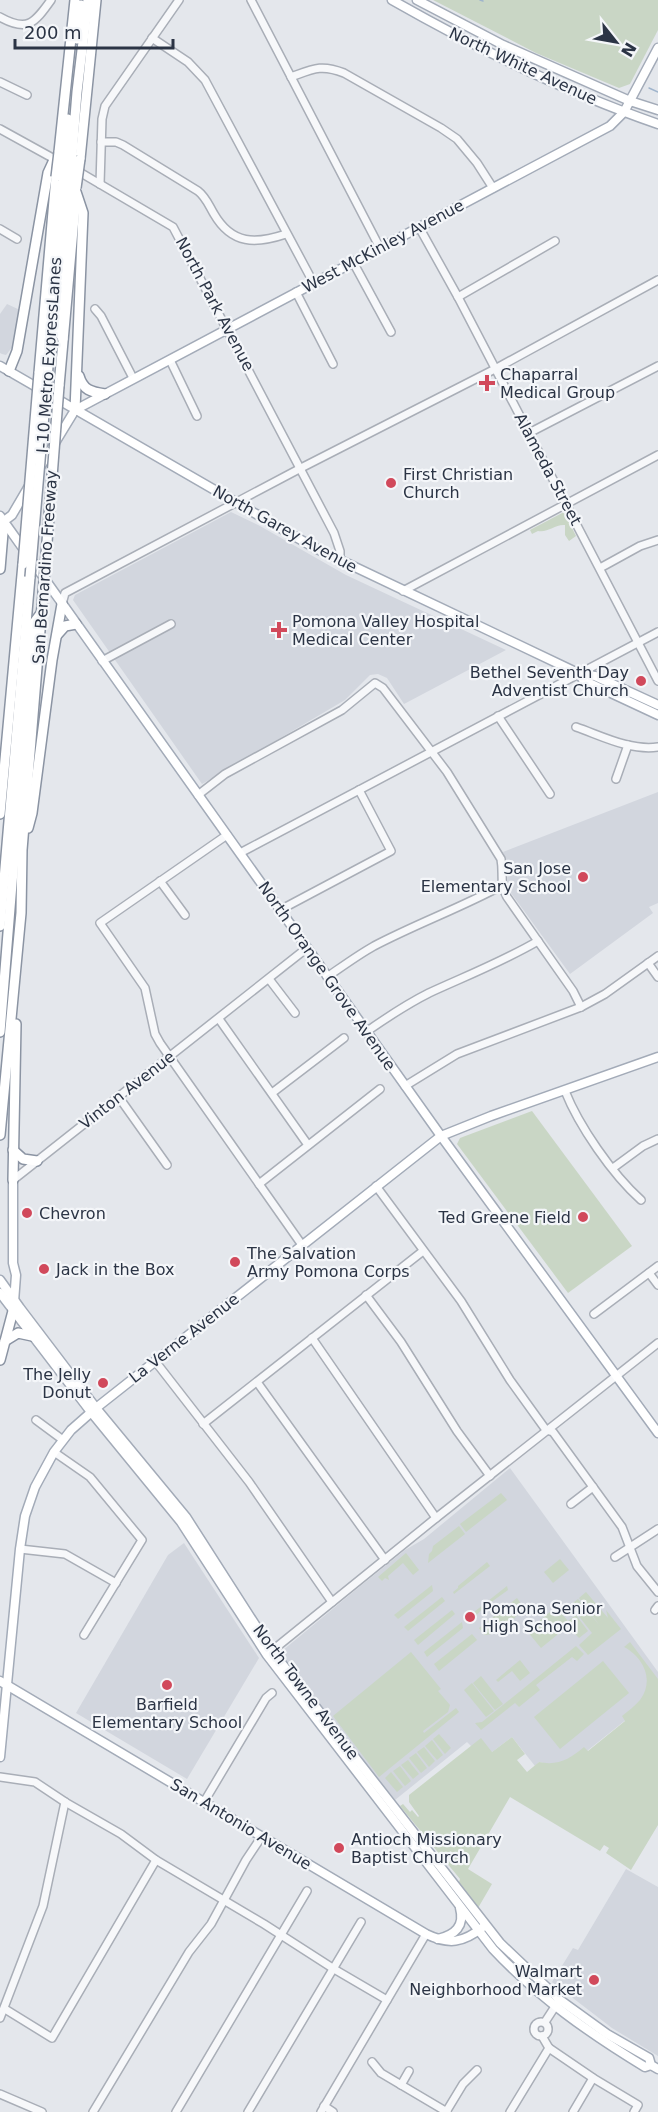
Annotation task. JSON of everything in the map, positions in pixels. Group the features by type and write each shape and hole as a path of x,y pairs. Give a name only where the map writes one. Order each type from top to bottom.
{"highway":[{"name":"San Bernardino Freeway","path":"0,814 22,564 65,182 75,0"},
{"name":"I-10 Metro ExpressLanes","path":"63,339 57,328 65,182 82,0"},
{"name":"I-10 Metro ExpressLanes","path":"67,153 88,0"},
{"name":"San Bernardino Freeway","path":"67,153 96,0"},
{"path":"4,369 16,351 65,182 67,153"},
{"path":"65,182 83,213 75,410"},
{"name":"San Bernardino Freeway","path":"0,1135 21,913 22,850 63,339"},
{"path":"78,374 81,384 86,389 105,394"},
{"name":"I-10 Metro ExpressLanes","path":"0,926 30,577 43,376"},
{"path":"0,569 1,520"},
{"path":"22,850 32,813 62,604"},
{"path":"0,1032 33,624 42,612"},
{"path":"57,635 65,626 76,624"},
{"path":"13,1180 14,1081 21,913"},
{"path":"13,1150 23,1160 37,1161"},
{"path":"0,1360 13,1311"},
{"path":"5,1341 18,1333 32,1336"}],"main road":[{"name":"North White Avenue","path":"392,0 502,59 573,93 658,124"},
{"name":"North White Avenue","path":"417,0 501,44 630,101 658,110"},
{"name":"West McKinley Avenue","path":"75,410 610,126 624,112 658,48"},
{"name":"North Garey Avenue","path":"4,369 340,561 580,674 595,676 658,705"},
{"path":"1,520 12,515 75,410"},
{"name":"North Orange Grove Avenue","path":"1,520 366,1032 658,1433"},
{"name":"North Garey Avenue","path":"580,674 583,680 658,715"},
{"name":"La Verne Avenue","path":"0,1756 3,1683 20,1549 29,1501 43,1470 63,1440 93,1410 441,1136 658,1057"},
{"path":"13,1180 13,1263 16,1275 13,1311"},
{"path":"0,1279 10,1271 13,1263"},
{"name":"North Towne Avenue","path":"0,1279 93,1410"},
{"path":"0,1292 14,1301"},
{"name":"North Towne Avenue","path":"0,1292 32,1336 190,1535 270,1653 459,1905 482,1927"},
{"name":"North Towne Avenue","path":"270,1653 513,1970 557,2003 649,2058 655,2067"},
{"name":"San Antonio Avenue","path":"3,1683 426,1934 447,1942 456,1941 468,1937 482,1927"},
{"path":"437,1939 447,1937 459,1928 462,1921 459,1905"}],"street":[{"path":"0,17 16,26 22,26 35,18 51,0"},
{"path":"100,184 102,118 105,106 179,0"},
{"path":"251,0 380,248"},
{"path":"152,38 188,62 205,80 313,282"},
{"path":"291,77 318,67 330,67 344,73 441,128 457,140 477,162 493,188"},
{"path":"0,82 27,95"},
{"name":"North Park Avenue","path":"0,129 173,227 301,468 338,543 340,561"},
{"path":"101,142 116,142 123,145 198,190 224,226 237,237 261,241 286,234"},
{"name":"Alameda Street","path":"418,227 458,297 658,681"},
{"path":"0,229 17,239"},
{"path":"458,297 555,241"},
{"path":"353,262 391,332"},
{"path":"62,604 65,593 235,502 495,369 658,280"},
{"path":"296,292 333,364"},
{"path":"95,309 134,378"},
{"path":"170,360 197,416"},
{"path":"529,433 658,366"},
{"path":"403,591 658,455"},
{"path":"600,568 640,546 658,540"},
{"path":"102,661 171,624"},
{"path":"240,853 658,632"},
{"path":"198,795 225,774 342,710 375,683 383,688 433,752 470,807 498,853 503,868 501,886 573,990 581,1007"},
{"path":"498,716 550,794"},
{"path":"576,726 628,745 658,747"},
{"path":"616,779 628,745"},
{"path":"280,910 391,851 359,790"},
{"path":"227,835 100,923 145,988 155,1034 169,1057 302,1245"},
{"path":"160,882 185,915"},
{"path":"327,977 372,947 501,886"},
{"path":"366,1032 394,1012 489,968 538,941"},
{"name":"Vinton Avenue","path":"13,1180 307,948"},
{"path":"405,1086 445,1060 469,1049 581,1007 605,994 658,956"},
{"path":"648,963 658,977"},
{"path":"268,979 295,1013"},
{"path":"219,1019 308,1145"},
{"path":"272,1094 344,1038"},
{"path":"260,1184 380,1089"},
{"path":"565,1091 578,1120 629,1189 641,1200"},
{"path":"118,1096 167,1165"},
{"path":"613,1168 643,1146 658,1139"},
{"path":"376,1186 461,1301 510,1380 546,1430 553,1432 622,1527 640,1570 658,1592"},
{"path":"203,1424 423,1251"},
{"path":"594,1314 658,1266"},
{"path":"649,1273 658,1285"},
{"path":"366,1295 401,1342 490,1476"},
{"path":"312,1338 436,1518"},
{"path":"270,1653 546,1430 658,1343"},
{"path":"155,1361 249,1482 332,1602"},
{"path":"257,1382 385,1560"},
{"path":"36,1420 63,1440"},
{"path":"54,1452 90,1477 142,1540 84,1635"},
{"path":"571,1504 593,1487"},
{"path":"615,1557 658,1529"},
{"path":"20,1549 65,1554 116,1583"},
{"path":"204,1802 266,1698 272,1693"},
{"path":"0,1777 35,1782 121,1834 156,1860 387,2000"},
{"path":"0,2018 43,1906 65,1802"},
{"path":"93,2112 189,1952 211,1924 246,1860 262,1836"},
{"path":"5,2009 52,2038 156,1860"},
{"path":"176,2112 307,1891"},
{"path":"248,2112 361,1922"},
{"path":"333,2112 322,2109 426,1934"},
{"path":"545,2022 557,2003"},
{"path":"545,2022 538,2022 534,2027 536,2034 542,2036 549,2048 636,2109"},
{"path":"542,2036 548,2030 545,2022"},
{"path":"510,2112 549,2048"},
{"path":"372,2062 381,2073 447,2112 463,2084 477,2070"},
{"path":"401,2085 409,2071"},
{"path":"573,2112 593,2078"},
{"path":"0,2094 42,2112"}],"shaded area":[{"path":"7,304 20,310 14,345 6,355 0,353 0,314"},
{"name":"Pomona Valley Hospital Medical Center","path":"231,512 346,575 506,650 404,704 387,678 378,674 370,675 345,700 202,784 73,600 75,595"},
{"name":"San Jose Elementary School","path":"658,792 658,903 649,907 653,913 570,974 511,893 508,884 507,861 503,852"},
{"name":"Pomona Senior High School","path":"510,1468 658,1672 658,1694 587,1751 584,1748 560,1763 539,1762 535,1766 512,1737 492,1752 471,1746 467,1742 395,1800 329,1718 284,1658 282,1651"},
{"name":"Barfield Elementary School","path":"184,1543 259,1658 187,1779 76,1713 168,1555"},
{"path":"626,1869 658,1887 658,2056 612,2028 552,1982 573,1948 578,1950"}],"green space":[{"path":"433,0 658,0 658,30 630,84 619,88 536,53"},
{"path":"564,512 576,536 569,541 565,535 565,525 532,534 530,530"},
{"path":"532,1111 632,1246 568,1293 457,1144 460,1138"},
{"path":"501,1493 507,1500 466,1532 460,1524"},
{"path":"459,1526 465,1534 428,1563 433,1546"},
{"path":"406,1553 419,1570 413,1575 403,1563 388,1576 389,1580 385,1578 382,1581 378,1577"},
{"path":"560,1559 569,1570 553,1583 544,1572"},
{"path":"487,1562 490,1566 454,1594 458,1586"},
{"path":"432,1585 433,1591 398,1619 394,1615"},
{"path":"507,1586 508,1590 483,1608 474,1618 469,1616"},
{"path":"586,1592 608,1618 606,1610 621,1629 588,1655 579,1645 592,1633 570,1605 578,1599 600,1626 579,1598"},
{"path":"442,1597 445,1601 408,1631 404,1627"},
{"path":"517,1598 522,1605 512,1622 503,1630 484,1635 479,1628"},
{"path":"556,1607 568,1621 576,1615 588,1631 579,1638 568,1626 541,1648 527,1631"},
{"path":"452,1610 455,1614 418,1645 414,1640"},
{"path":"462,1622 463,1628 427,1657 424,1652"},
{"path":"472,1634 477,1640 439,1671 434,1664"},
{"path":"630,1642 658,1679 658,1825 631,1870 606,1853 609,1848 604,1845 600,1851 510,1797 468,1869 492,1884 478,1908 459,1882 460,1879 400,1806 403,1804 418,1817 409,1802 409,1795 481,1738 492,1752 512,1737 525,1754 517,1760 527,1772 539,1762 552,1763 563,1760 584,1747 588,1751 625,1721 622,1716 638,1702 644,1692 647,1677 645,1670 637,1657 624,1647"},
{"path":"576,1646 584,1654 577,1661 572,1657 536,1685 540,1690 519,1707 515,1703 481,1730 475,1723 482,1722"},
{"path":"411,1652 441,1689 438,1691 450,1705 448,1712 423,1731 424,1733 456,1708 459,1712 379,1777 333,1716"},
{"path":"520,1660 530,1673 520,1681 512,1671 498,1682 496,1680"},
{"path":"603,1661 629,1693 560,1749 534,1717"},
{"path":"481,1676 503,1704 495,1710 473,1683"},
{"path":"472,1683 494,1711 486,1717 464,1690"},
{"path":"439,1734 451,1748 445,1754 433,1739"},
{"path":"432,1740 443,1755 437,1760 425,1746"},
{"path":"424,1747 435,1761 429,1767 417,1752"},
{"path":"416,1753 427,1768 421,1773 409,1758"},
{"path":"408,1760 419,1774 413,1779 401,1765"},
{"path":"400,1766 411,1781 405,1786 393,1771"},
{"path":"391,1772 403,1787 397,1792 385,1778"}],"waterway":[{"path":"649,88 658,92"}],"place":[{"name":"Chaparral Medical Group","path":"487,383"},
{"name":"First Christian Church","path":"391,483"},
{"name":"Pomona Valley Hospital Medical Center","path":"279,630"},
{"name":"Bethel Seventh Day Adventist Church","path":"641,681"},
{"name":"San Jose Elementary School","path":"583,877"},
{"name":"Chevron","path":"27,1213"},
{"name":"Ted Greene Field","path":"583,1217"},
{"name":"The Salvation Army Pomona Corps","path":"235,1262"},
{"name":"Jack in the Box","path":"44,1269"},
{"name":"The Jelly Donut","path":"103,1383"},
{"name":"Pomona Senior High School","path":"470,1617"},
{"name":"Barfield Elementary School","path":"167,1685"},
{"name":"Antioch Missionary Baptist Church","path":"339,1848"},
{"name":"Walmart Neighborhood Market","path":"594,1980"}]}
